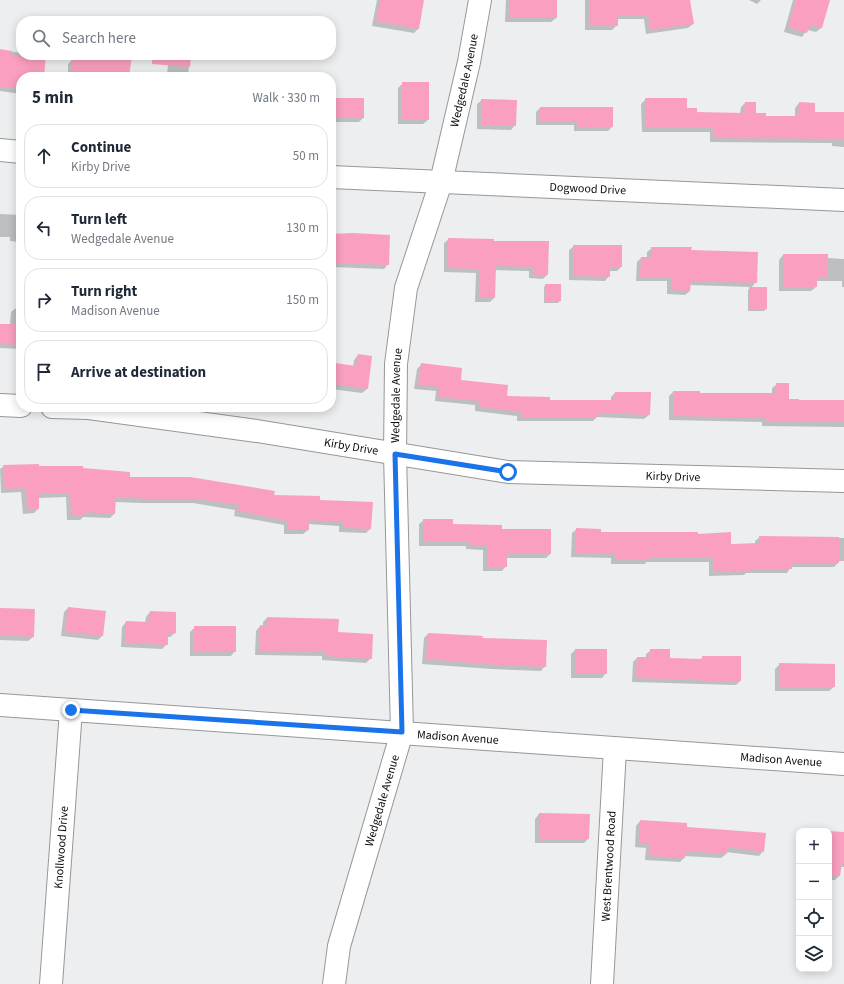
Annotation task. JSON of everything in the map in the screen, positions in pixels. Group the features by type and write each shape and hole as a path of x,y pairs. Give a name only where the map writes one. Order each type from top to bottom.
{"street":[{"name":"Wedgedale Avenue","path":"334,984 339,946 402,732 395,454 396,364 406,288 441,182 469,62 480,0"},
{"path":"0,150 16,152"},
{"name":"Dogwood Drive","path":"336,177 844,200"},
{"path":"0,405 16,406"},
{"name":"Kirby Drive","path":"118,412 257,431 508,472 844,481"},
{"name":"Madison Avenue","path":"0,705 844,764"},
{"name":"Knollwood Drive","path":"51,984 71,710"},
{"name":"West Brentwood Road","path":"602,984 615,748"}],"building":[{"path":"380,0 424,0 419,29 376,21"},
{"path":"510,0 557,0 557,18 509,18"},
{"path":"589,0 690,0 694,24 650,30 648,15 618,15 618,26 589,26"},
{"path":"796,0 830,0 822,28 810,25 807,33 788,27"},
{"path":"0,49 12,51 12,55 16,55 16,60 46,60 44,72 16,72 16,89 0,87"},
{"path":"71,60 131,60 130,72 71,72"},
{"path":"152,60 191,60 190,67 152,64"},
{"path":"402,82 429,82 429,120 402,120"},
{"path":"336,98 364,98 364,118 336,118"},
{"path":"645,98 687,98 687,108 697,108 697,112 744,113 745,102 756,102 756,113 766,113 766,116 798,116 799,102 815,103 815,112 844,112 844,139 714,138 714,128 646,128"},
{"path":"481,99 517,100 516,126 481,125"},
{"path":"540,107 613,107 613,127 578,127 578,121 540,121"},
{"path":"336,234 390,235 389,265 336,263"},
{"path":"448,238 494,239 494,241 549,241 548,275 533,275 533,267 496,266 495,298 479,298 479,269 447,268"},
{"path":"573,245 622,245 622,267 610,267 610,277 573,276"},
{"path":"651,247 692,247 691,250 758,252 757,283 691,281 690,291 671,290 671,277 640,277 641,257 651,257"},
{"path":"783,254 828,254 828,277 817,277 817,287 783,287"},
{"path":"545,284 561,284 561,301 545,301"},
{"path":"749,287 767,287 767,309 749,309"},
{"path":"0,324 16,324 16,345 0,344"},
{"path":"358,354 372,356 368,389 336,385 336,363 356,366"},
{"path":"421,363 462,368 461,380 508,385 507,396 550,397 550,400 614,400 615,392 651,392 650,415 598,413 598,417 521,417 521,412 479,407 479,401 438,397 439,387 418,385"},
{"path":"776,383 789,383 789,399 844,400 844,422 766,422 766,418 673,416 673,391 700,391 700,393 776,393"},
{"path":"39,464 39,466 83,466 83,468 130,472 130,477 190,477 275,491 274,495 320,496 320,500 373,502 371,529 343,528 343,522 309,520 309,530 288,530 288,521 238,511 239,505 198,499 147,499 116,497 115,514 85,512 85,516 71,516 70,493 39,494 39,509 27,510 26,488 5,489 3,465"},
{"path":"423,519 453,519 453,524 502,525 502,529 551,529 551,554 507,554 507,567 487,567 487,546 470,545 470,542 423,542"},
{"path":"576,528 601,529 601,532 698,532 698,534 731,532 731,544 759,543 759,536 839,537 839,563 792,563 792,569 749,569 749,571 713,572 713,558 650,558 650,560 615,560 615,554 575,553"},
{"path":"68,607 106,611 103,636 65,632"},
{"path":"0,608 35,609 34,637 0,635"},
{"path":"150,611 176,612 176,633 168,633 168,645 125,643 126,621 149,622"},
{"path":"267,617 339,619 338,632 373,634 372,659 326,656 326,652 259,651 260,625 267,626"},
{"path":"194,626 236,626 236,652 194,652"},
{"path":"428,633 483,636 482,638 547,640 546,667 497,665 426,659"},
{"path":"575,649 607,649 607,674 575,674"},
{"path":"650,649 670,649 670,658 702,659 702,656 741,656 741,681 636,678 637,657 650,657"},
{"path":"779,663 835,664 835,687 779,687"},
{"path":"539,813 590,814 589,839 539,839"},
{"path":"640,820 687,823 687,827 766,833 764,852 728,847 727,854 686,851 685,858 649,856 650,844 639,843"},
{"path":"832,831 844,832 844,863 842,863 840,876 832,876"}],"route":[{"path":"71,710 402,732 395,454 508,472"}]}
